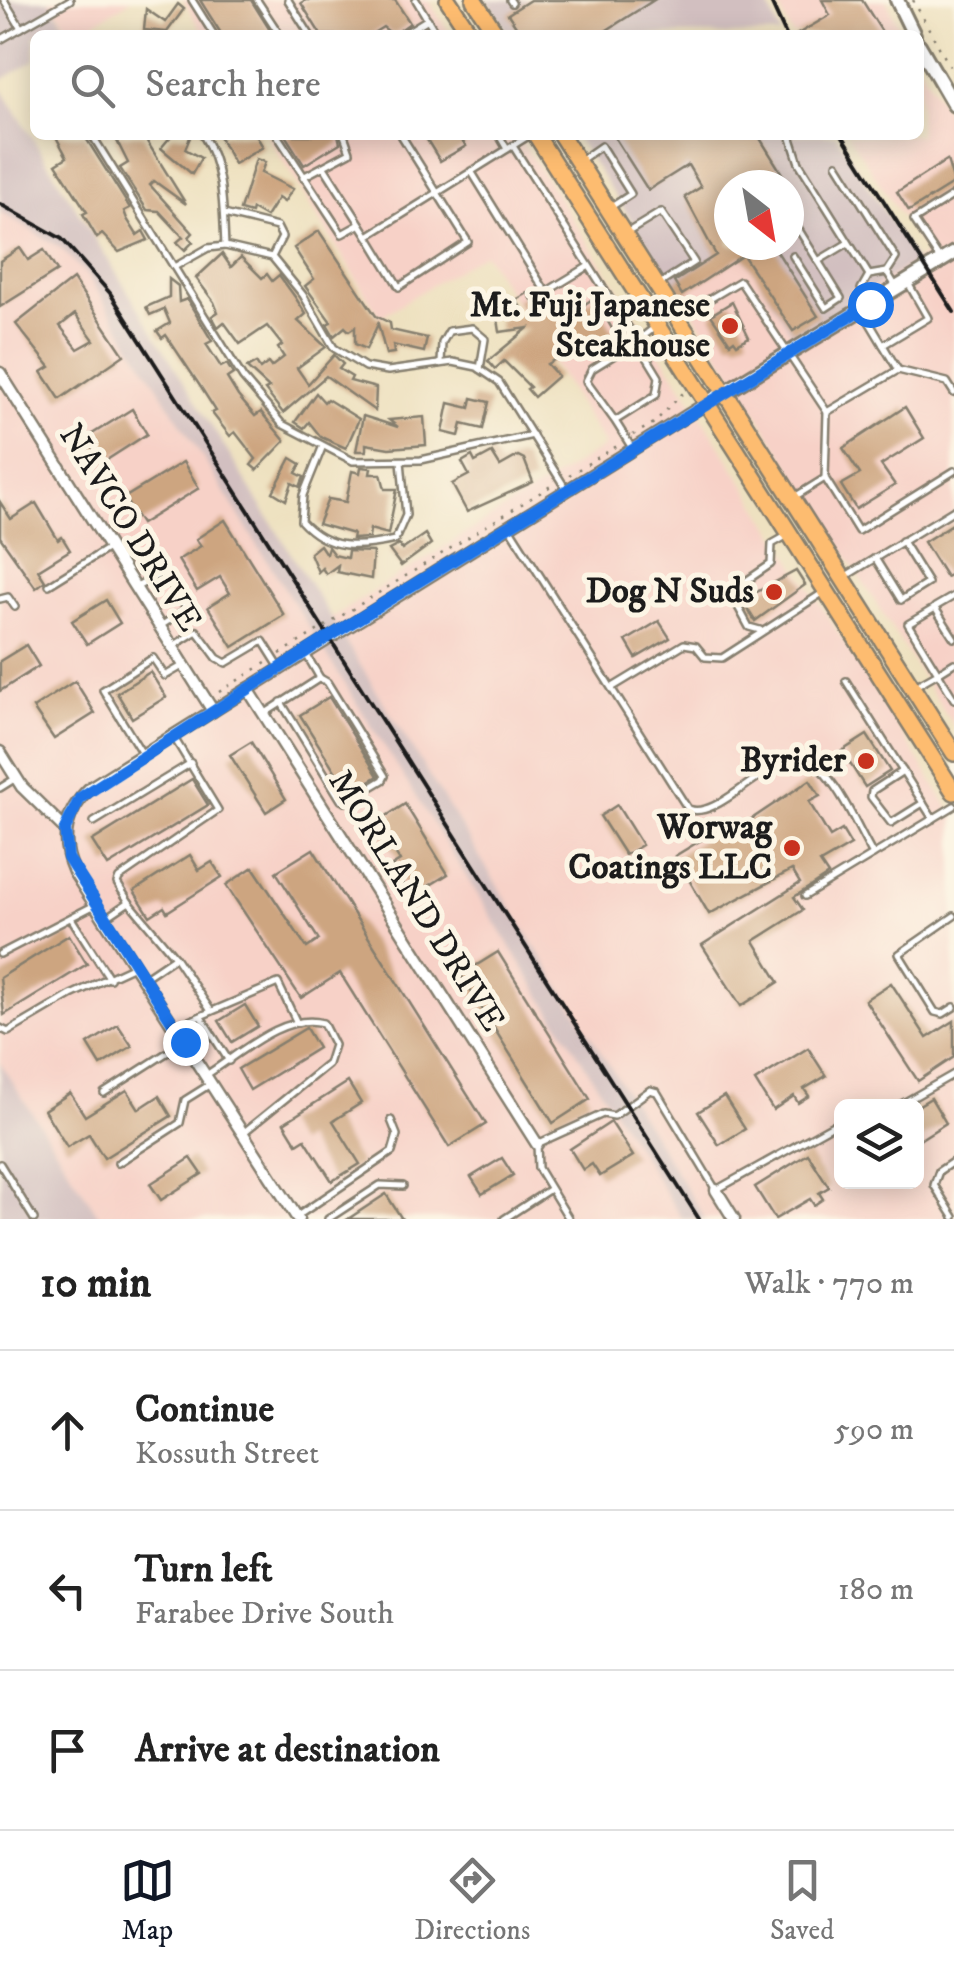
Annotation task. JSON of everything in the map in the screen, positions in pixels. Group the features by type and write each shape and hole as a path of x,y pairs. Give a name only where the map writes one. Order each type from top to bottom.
{"main road":[{"path":"448,0 465,30"},
{"path":"474,0 494,30"},
{"path":"536,140 954,792"},
{"path":"564,140 728,391 954,753"}],"street":[{"path":"896,0 911,30"},
{"path":"924,54 954,104"},
{"path":"297,1218 68,858 65,829 70,813 92,787 248,689 277,663 304,652 902,284 949,260"},
{"name":"NAVCO DRIVE","path":"0,373 213,712"},
{"name":"MORLAND DRIVE","path":"248,689 537,1144"},
{"path":"0,752 40,808 65,829"},
{"path":"716,1190 734,1219"}],"lane":[{"path":"4,0 21,28"},
{"path":"0,40 70,0"},
{"path":"192,0 211,30"},
{"path":"258,0 277,30"},
{"path":"288,0 307,30"},
{"path":"416,0 435,30"},
{"path":"411,30 428,20"},
{"path":"95,140 243,378 282,424 322,448 353,460 401,462 532,435"},
{"path":"206,140 214,152 225,246"},
{"path":"280,140 342,234 360,224"},
{"path":"303,176 350,152 346,140"},
{"path":"324,167 399,287 468,242 403,140"},
{"path":"503,140 660,377 656,395 616,421"},
{"path":"368,236 523,140"},
{"path":"792,140 799,162 868,275"},
{"path":"578,161 601,146 630,194 609,208"},
{"path":"837,164 896,258 887,272"},
{"path":"472,172 546,292 589,266"},
{"path":"949,260 914,220 954,195"},
{"path":"626,234 662,212 694,262 658,285"},
{"path":"224,214 277,227 282,237 272,257"},
{"path":"796,260 826,308 841,298 804,238"},
{"path":"818,261 848,242"},
{"path":"176,266 208,248 225,246 272,257 303,295 334,348 365,366 388,371 441,364 480,369 499,382 567,491"},
{"path":"868,275 887,272 902,284 928,318 883,345"},
{"path":"868,275 861,289 866,307 898,370"},
{"path":"679,317 740,282 827,412 825,478 858,531 954,471"},
{"path":"634,450 586,382 592,369 657,325"},
{"path":"441,364 442,344 449,330 472,328 485,340 480,369"},
{"path":"827,412 898,370 947,382 954,393"},
{"path":"322,448 303,494 301,522 315,537 335,545 395,540 406,515 401,462"},
{"path":"794,498 825,478"},
{"path":"843,577 954,510"},
{"path":"510,527 688,808 706,810 772,768 801,762 826,775 872,855"},
{"path":"760,630 749,627 730,592 771,564 772,544 790,534"},
{"path":"875,558 901,600 928,583 902,541"},
{"path":"48,585 110,547"},
{"path":"136,588 162,572 187,609 160,627"},
{"path":"612,687 684,644 696,646 705,657 722,658 826,590"},
{"path":"954,596 908,624 954,699"},
{"path":"0,599 8,597 15,607"},
{"path":"935,608 954,637"},
{"path":"172,646 198,631 221,662 263,641 277,663"},
{"path":"281,702 341,800 346,802 385,776 304,652"},
{"path":"143,755 103,690 153,658 165,676 184,665"},
{"path":"912,687 954,663"},
{"path":"264,714 320,678"},
{"path":"846,681 933,819"},
{"path":"173,736 218,805 217,814 117,883 211,1011"},
{"path":"94,822 190,763"},
{"path":"903,770 872,792 872,798 891,823 923,803"},
{"path":"0,788 16,778"},
{"path":"325,810 341,800"},
{"path":"805,896 954,806"},
{"path":"104,919 129,902"},
{"path":"0,954 95,904"},
{"path":"954,916 899,954 935,1012 943,1014 954,1007"},
{"path":"72,918 110,980"},
{"path":"143,978 175,957"},
{"path":"0,1028 8,1032 71,995 135,966"},
{"path":"175,1027 278,984 297,1023"},
{"path":"201,1017 229,1061"},
{"path":"118,1162 180,1123 185,1100 229,1061 297,1023 310,1019 323,1023 334,1045 328,1064 243,1133"},
{"path":"104,1093 185,1042"},
{"path":"910,1099 954,1074"},
{"path":"569,1219 538,1168 537,1144 603,1114 614,1116 650,1090 657,1092 716,1190 834,1124"},
{"path":"297,1218 392,1152 397,1134 392,1120"},
{"path":"954,1161 934,1178 934,1186 954,1217"},
{"path":"0,1164 34,1219"},
{"path":"333,1218 380,1186 403,1186"},
{"path":"504,1219 550,1189"}],"path":[{"path":"913,0 954,74"},
{"path":"219,692 277,663 554,484"}],"shaded area":[{"path":"0,0 49,0 69,30 30,30 30,63 0,81"},
{"path":"49,0 131,0 83,30 71,30"},
{"path":"183,0 428,0 448,30 201,30"},
{"path":"487,0 766,0 779,30 506,30"},
{"path":"776,0 886,0 901,30 790,30"},
{"path":"924,73 954,124 954,727 682,295 735,260 746,260 794,336 926,254 851,140 924,140"},
{"path":"0,86 30,140 34,140 705,1219 682,1219 90,279 61,248 0,212"},
{"path":"270,140 520,140 688,395 954,816 954,1219 705,1219 331,618 605,446 484,253 380,317"},
{"path":"577,140 839,140 916,261 794,337 746,260 804,260 804,170 714,170 714,260 735,260 682,295"},
{"path":"0,212 61,248 90,279 682,1219 101,1219 0,1063"},
{"path":"0,1063 101,1219 0,1219"}],"building":[{"path":"200,0 251,0 270,30 219,30"},
{"path":"395,0 410,23 400,30 318,30 301,3"},
{"path":"530,0 654,0 607,30 519,30 508,14"},
{"path":"822,0 862,0 881,30 804,30 830,15"},
{"path":"178,4 184,9 168,30 144,30 146,9 165,22"},
{"path":"58,140 87,140 130,208 124,211 127,219 137,235 143,231 148,240 119,252 102,234 97,238 83,214 87,212 56,164 67,157"},
{"path":"116,140 146,140 186,204 154,181 150,185 193,233 189,237 193,242 185,250 177,242 183,237 159,211 147,210 120,168 128,163"},
{"path":"168,140 189,140 185,149 201,158 192,174 161,148"},
{"path":"221,140 259,140 263,147 234,164"},
{"path":"288,140 339,140 340,143 304,165"},
{"path":"427,140 462,140 466,146 440,161"},
{"path":"616,140 761,140 780,170 714,170 714,251 685,197 701,187 688,165 648,190"},
{"path":"256,159 265,162 261,173 293,189 284,202 278,198 266,217 252,209 251,213 240,210"},
{"path":"947,160 954,183 909,211 897,192"},
{"path":"319,231 376,316 390,323 391,330 427,338 424,352 393,345 394,353 386,354 378,324 366,349 355,344 355,327 349,331 345,327 334,336 327,324 331,322 305,286 314,279 294,248"},
{"path":"20,248 28,260 44,250 57,271 0,307 0,261"},
{"path":"222,254 231,267 241,257 262,278 267,274 272,281 279,275 295,297 306,314 298,321 326,347 297,368 308,384 334,355 343,364 339,369 352,377 350,381 376,388 375,411 326,376 283,413 265,390 269,388 247,368 256,363 260,369 268,363 271,367 284,357 278,348 282,345 267,326 240,344 224,322 218,327 212,316 218,312 214,302 196,278"},
{"path":"714,256 714,260 735,260 682,295 674,282"},
{"path":"746,260 783,260 818,316 793,331"},
{"path":"73,279 124,355 60,399 42,372 50,367 16,324","holes":["75,314 94,340 78,349 60,326"]},
{"path":"169,279 178,286 179,302 187,299 212,341 206,344 221,367 227,364 233,374 227,378 238,396 255,416 261,412 285,441 257,470 251,465 256,459 235,432 230,436 212,413 216,411 166,335 162,338 157,331 170,323 164,309 150,315 146,307 169,297"},
{"path":"528,293 540,314 571,295 579,308 594,298 617,337 586,355 579,345 547,364 558,376 534,397 527,389 530,387 504,361 495,369 488,361 528,328 500,332 498,319 525,314 516,300"},
{"name":"Mt. Fuji Japanese Steakhouse","path":"732,302 749,337 737,344 734,340 730,343 711,315"},
{"path":"316,393 324,402 327,399 359,419 346,448 321,437 309,422 304,428 295,422"},
{"path":"472,398 489,402 483,429 462,424 459,436 443,432 449,403 470,408"},
{"path":"905,407 924,438 881,465 895,485 856,509 841,485 860,474 843,448"},
{"path":"132,409 147,434 102,463 86,438"},
{"path":"363,416 398,427 389,420 424,417 426,445 389,448 366,444 366,451 356,451"},
{"path":"492,453 500,466 518,456 524,459 533,482 467,512 452,484 469,475 462,462 472,456 475,462"},
{"path":"291,458 301,464 296,473 304,477 300,487 292,483 286,500 273,492"},
{"path":"183,462 199,488 141,524 124,498"},
{"path":"361,467 371,468 370,474 381,474 385,489 397,489 388,534 370,529 369,538 352,539 353,534 318,524 328,499 346,502 352,471 360,473"},
{"path":"0,502 11,519 36,503 58,540 62,537 70,550 38,570 45,581 36,588 0,537"},
{"path":"225,520 284,615 233,647 208,607 230,593 220,577 197,591 178,560 201,546 196,539"},
{"path":"954,523 954,573 946,577 924,542"},
{"path":"425,534 431,544 401,566 389,550 399,545 402,550"},
{"path":"320,545 326,554 328,547 334,555 347,558 348,551 373,552 371,579 337,572 338,565 326,574 322,568 318,572 310,553"},
{"name":"Dog N Suds","path":"796,571 805,585 755,621 742,600"},
{"path":"106,600 120,623 87,644 72,621"},
{"path":"659,621 670,638 636,658 626,641"},
{"path":"26,645 39,666 0,691 0,661"},
{"path":"150,672 166,697 132,718 117,693"},
{"path":"75,681 95,713 54,739 33,708"},
{"path":"329,697 378,776 349,793 300,715"},
{"name":"Byrider","path":"867,735 890,771 865,787 842,751"},
{"path":"251,742 286,799 266,812 230,755"},
{"path":"192,779 208,805 108,866 92,841"},
{"name":"Worwag Coatings LLC","path":"810,780 820,796 809,802 830,837 842,830 851,845 820,863 828,875 794,897 803,910 754,941 779,982 741,1006 702,945 800,883 792,870 709,914 675,856 721,828 726,836"},
{"path":"405,804 448,874 411,897 392,866 400,861 381,832 373,837 368,828"},
{"path":"617,805 642,845 625,855 600,816"},
{"path":"313,849 486,1124 449,1147 340,973 301,998 226,885 253,867 307,948 319,940 276,872"},
{"path":"190,855 199,870 212,862 222,877 167,912 164,907 150,916 134,891"},
{"path":"69,935 87,964 4,1015 0,978"},
{"path":"498,952 590,1099 553,1123 461,975"},
{"path":"891,983 927,1038 954,1021 954,1057 918,1081 865,1000"},
{"path":"245,1005 258,1026 232,1042 219,1021"},
{"path":"118,1025 132,1046 101,1065 88,1044"},
{"path":"306,1028 318,1048 250,1090 238,1069"},
{"path":"808,1048 826,1076 804,1089 809,1096 798,1103 794,1096 773,1110 755,1081"},
{"path":"348,1082 361,1103 333,1121 360,1164 332,1181 305,1139 297,1144 284,1123"},
{"path":"127,1090 139,1109 159,1096 171,1116 104,1158 89,1134 67,1147 44,1110 70,1093 85,1116"},
{"path":"724,1096 745,1129 719,1145 698,1112"},
{"path":"931,1098 946,1123 924,1137 924,1102"},
{"path":"611,1122 633,1156 600,1176 592,1164 583,1170 570,1149"},
{"path":"808,1154 829,1187 819,1193 823,1199 814,1205 810,1199 775,1219 755,1187"},
{"path":"191,1158 202,1174 161,1200 150,1184"},
{"path":"502,1158 513,1175 482,1194 471,1177"},
{"path":"386,1194 402,1219 348,1219"}],"railway":[{"path":"770,0 784,30"},
{"path":"845,140 954,312"},
{"path":"0,204 62,239 110,293 699,1219"}],"place":[{"name":"Mt. Fuji Japanese Steakhouse","path":"730,326"},
{"name":"Dog N Suds","path":"774,592"},
{"name":"Byrider","path":"866,761"},
{"name":"Worwag Coatings LLC","path":"792,848"}],"route":[{"path":"185,1042 74,872 64,844 65,829 80,798 327,638 870,304"}]}
